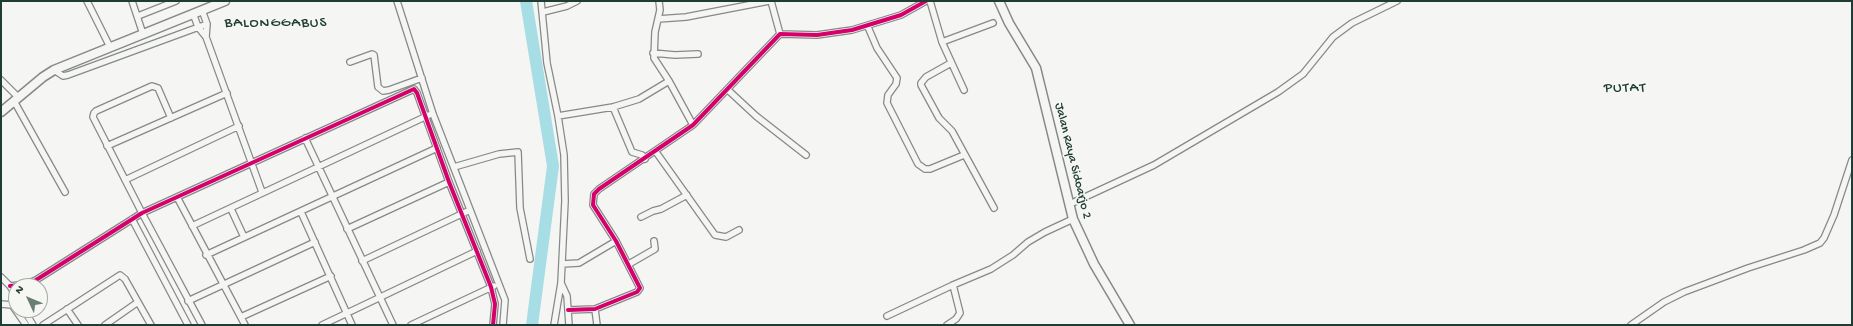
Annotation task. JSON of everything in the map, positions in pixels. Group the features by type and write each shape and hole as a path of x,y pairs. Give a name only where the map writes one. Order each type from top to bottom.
{"street":[{"path":"87,1 110,47"},
{"path":"132,1 143,34"},
{"path":"138,16 176,1"},
{"path":"1,112 43,76 54,70 225,1"},
{"path":"397,1 433,114 506,305 503,325"},
{"path":"541,1 547,63 564,155 565,201 561,283 554,325"},
{"path":"543,12 567,6 578,1"},
{"path":"659,1 653,55 693,125"},
{"path":"658,20 686,17 770,1 780,34"},
{"path":"568,310 595,309 639,291 640,285 629,264 593,205 594,194 599,189 656,152 693,125 780,34 817,35 868,27 901,15 926,1"},
{"path":"930,1 942,42 964,90"},
{"name":"Jalan Raya Sidoarjo 2","path":"999,1 1009,23 1036,68 1054,149 1070,204 1072,220 1094,264 1130,325"},
{"path":"1070,204 1154,165 1278,92 1303,74 1333,38 1342,30 1352,23 1397,1"},
{"path":"202,10 206,24 206,38"},
{"path":"193,13 198,27 206,38 262,192"},
{"path":"942,42 993,23"},
{"path":"54,70 63,76 68,75 206,24"},
{"path":"868,27 877,48 897,78 896,84 888,95 887,103 918,164 925,169 930,169 964,155"},
{"path":"350,62 372,54 374,55 378,87 383,91 422,78"},
{"path":"653,55 698,54"},
{"path":"951,63 926,77 921,85 939,118 952,131 994,208"},
{"path":"1,80 16,99 65,192"},
{"path":"558,116 613,107 639,99 669,81"},
{"path":"171,118 156,86 150,87 94,113 94,119 107,146 202,325"},
{"path":"39,278 142,213 414,89 426,116 449,182 476,251 492,287 495,304 493,325"},
{"path":"728,90 756,116 806,156"},
{"path":"107,146 226,93"},
{"path":"613,107 632,152 642,155 645,159"},
{"path":"192,226 262,192 433,114"},
{"path":"125,180 239,126"},
{"path":"306,138 318,167 393,325"},
{"path":"206,255 437,148"},
{"path":"454,167 499,154 518,152 520,208 530,259"},
{"path":"656,152 715,235 726,237 739,230"},
{"path":"1631,325 1664,302 1684,292 1820,243 1824,238 1834,215 1852,160"},
{"path":"347,229 449,182"},
{"path":"641,217 653,211 661,210 687,195"},
{"path":"177,197 206,255 245,325"},
{"path":"231,208 244,238"},
{"path":"362,260 470,210"},
{"path":"301,212 352,325"},
{"path":"132,219 188,325"},
{"path":"887,316 953,284 991,269 1028,242 1045,232 1072,220"},
{"path":"562,264 579,263 616,241"},
{"path":"629,264 655,249 654,241"},
{"path":"188,301 315,242"},
{"path":"322,325 381,298 476,251"},
{"path":"43,325 120,275 125,279 151,325"},
{"path":"241,317 331,276"},
{"path":"561,283 566,293 569,325"},
{"path":"947,325 956,319 960,313 953,284"},
{"path":"411,325 499,285"},
{"path":"105,325 138,302"},
{"path":"1,304 12,305 28,324"},
{"path":"68,309 78,325"},
{"path":"595,309 598,325"}],"waterway":[{"path":"526,1 553,166 532,325"}],"cycle path":[{"path":"568,310 595,309 637,292 640,288 616,241 593,205 594,194 599,189 693,125 780,34 817,35 852,30 901,15 926,1"},
{"path":"39,278 142,213 414,89 417,93 449,182 491,287 495,304 493,325"}],"district":[{"name":"BALONGGABUS","path":"276,24"},
{"name":"PUTAT","path":"1625,89"}]}
